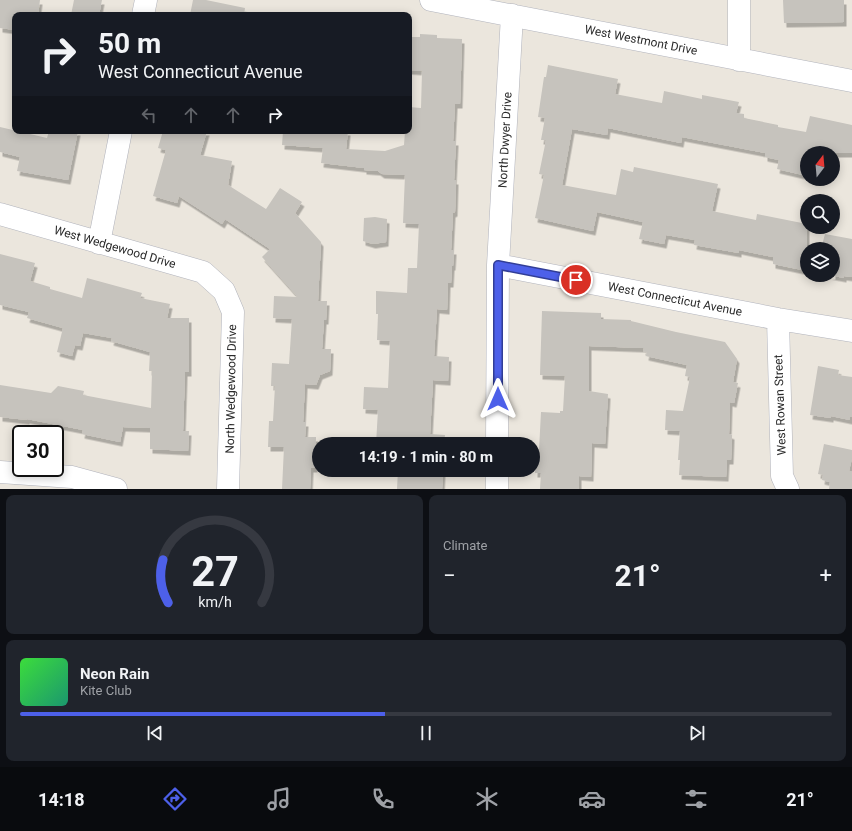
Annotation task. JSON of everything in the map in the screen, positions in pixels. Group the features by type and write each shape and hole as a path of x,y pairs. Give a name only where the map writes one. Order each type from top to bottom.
{"street":[{"path":"144,12 146,0"},
{"name":"West Westmont Drive","path":"431,0 478,4 512,15 852,81"},
{"path":"738,0 739,60"},
{"name":"North Dwyer Drive","path":"497,437 498,265 512,15"},
{"path":"99,243 120,134"},
{"name":"West Wedgewood Drive","path":"0,214 203,272 224,291"},
{"name":"West Connecticut Avenue","path":"498,265 778,319 852,331"},
{"name":"North Wedgewood Drive","path":"224,291 233,312 228,489"},
{"name":"West Rowan Street","path":"778,319 782,476 788,489"},
{"path":"0,472 72,477 116,489"},
{"path":"497,477 497,489"}],"building":[{"path":"0,0 40,0 38,12 12,12 12,30 0,28"},
{"path":"74,0 102,0 100,12 72,12"},
{"path":"193,0 206,0 245,8 244,12 191,12"},
{"path":"783,0 844,0 844,22 784,23"},
{"path":"420,34 437,35 437,38 462,39 460,104 455,104 453,141 456,141 454,180 456,180 455,212 453,213 451,250 454,250 453,266 451,283 448,283 447,310 437,309 434,356 449,357 448,381 433,380 430,434 445,435 445,437 376,437 378,410 363,409 364,387 388,388 390,341 377,340 378,314 376,314 376,291 407,293 408,268 417,268 419,224 403,223 405,175 382,174 378,171 364,170 364,168 321,163 323,148 282,145 283,134 348,134 346,149 385,151 404,145 405,134 412,134 412,107 421,108 422,71 412,70 412,37 420,37"},
{"path":"548,65 618,79 615,94 662,103 664,91 702,99 702,95 739,102 736,113 744,114 744,118 778,125 778,127 806,132 810,116 852,125 852,153 840,153 840,146 800,146 800,174 777,169 779,160 765,157 765,153 682,137 681,143 608,128 607,135 572,129 562,185 616,195 621,169 633,172 634,167 718,184 712,211 756,220 757,214 800,223 800,234 807,234 807,242 800,242 800,270 773,264 773,257 739,250 739,253 694,245 695,240 666,235 664,244 639,239 643,222 597,212 593,231 535,218 544,175 539,174 546,140 541,140 545,118 538,117 544,77 546,77"},
{"path":"0,127 12,130 12,134 30,134 47,138 48,134 77,134 68,180 17,171 20,157 0,152"},
{"path":"162,134 206,134 200,155 232,161 228,185 266,209 280,188 302,202 295,213 321,242 318,301 327,301 322,349 331,349 330,371 320,375 316,385 305,384 303,422 306,422 305,437 312,437 310,489 282,489 284,447 268,447 269,421 273,421 275,386 271,386 272,363 289,364 292,319 273,318 274,296 298,297 262,257 270,249 225,219 222,224 179,196 177,203 153,196 166,150 158,148"},
{"path":"375,217 387,219 386,242 373,244 363,241 364,218"},
{"path":"825,234 852,239 852,277 840,277 840,242 823,242"},
{"path":"0,254 35,263 30,281 50,287 50,289 82,298 87,278 142,293 140,298 170,304 167,318 189,318 189,372 185,372 183,431 189,431 188,451 150,449 150,428 123,427 120,442 82,434 83,430 64,426 64,425 27,419 0,417 0,385 51,393 58,386 84,391 83,395 151,408 152,371 149,371 150,352 111,341 112,338 83,333 80,346 75,345 72,356 57,352 63,328 27,318 29,312 0,305"},
{"path":"542,311 601,313 601,319 631,320 676,332 725,342 737,359 733,382 738,383 734,403 730,402 729,434 732,435 731,460 727,460 726,477 679,475 680,460 678,460 680,431 665,430 666,410 683,411 690,377 685,376 687,365 646,356 647,352 643,351 644,348 589,346 589,391 608,394 605,444 592,443 591,477 579,476 579,489 540,489 541,412 560,413 560,411 563,411 565,376 540,375"},
{"path":"818,366 839,370 838,375 852,377 852,417 850,417 850,420 831,416 831,418 810,415"},
{"path":"824,444 852,450 849,471 852,472 852,489 829,489 830,482 822,480 823,475 818,474"},
{"path":"398,477 443,477 442,489 397,489"}],"route":[{"path":"498,399 498,265 576,280"}]}
